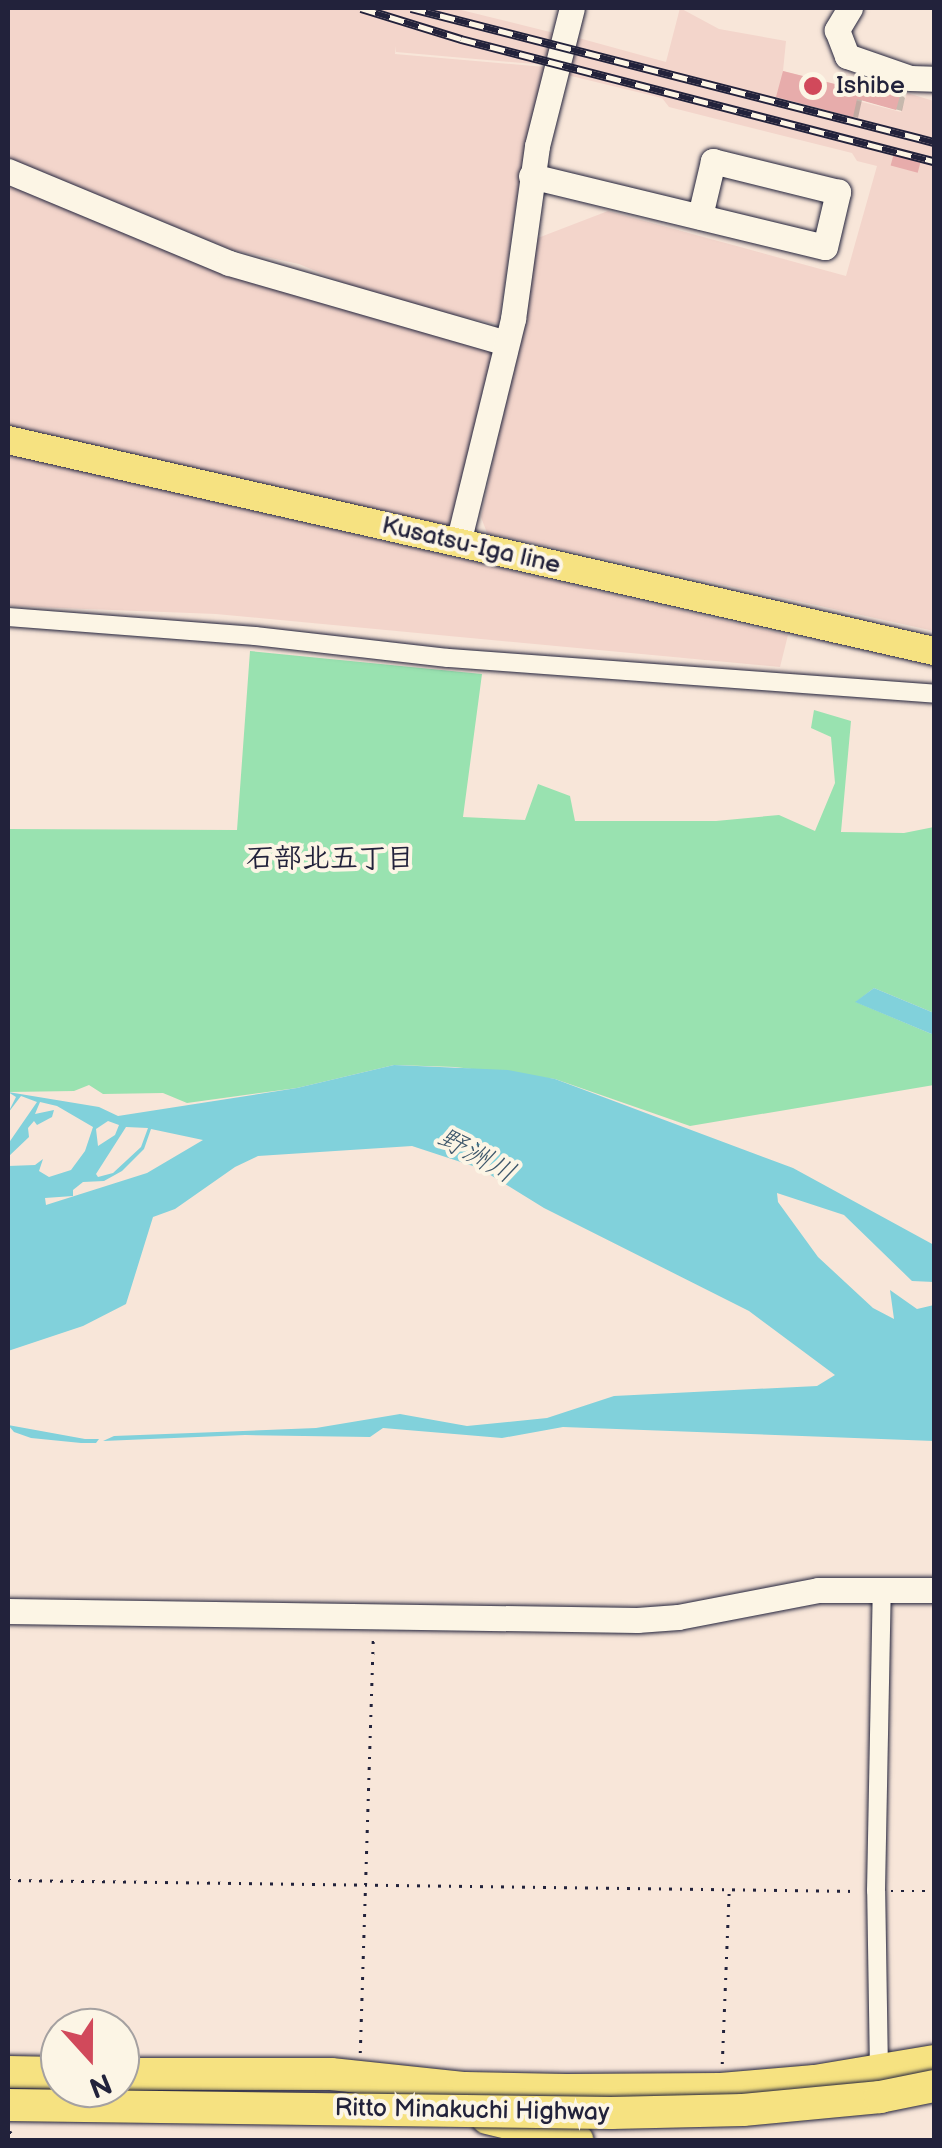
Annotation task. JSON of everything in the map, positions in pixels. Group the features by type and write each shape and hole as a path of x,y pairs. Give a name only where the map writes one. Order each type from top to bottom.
{"highway":[{"name":"Ritto Minakuchi Highway","path":"140,2074 331,2074 482,2088 721,2089 879,2072 934,2061"},
{"path":"8,2072 40,2073"},
{"path":"276,2076 454,2110 578,2140"},
{"name":"Ritto Minakuchi Highway","path":"8,2105 611,2113 810,2104 934,2086"}],"main road":[{"name":"Kusatsu-Iga line","path":"8,440 934,651"}],"street":[{"path":"458,543 506,342 532,176 572,8"},
{"path":"850,8 837,30 841,48 857,62 924,81 934,78"},
{"path":"532,176 825,247 838,192 712,161 700,216"},
{"path":"8,171 229,262 506,342"},
{"path":"8,617 237,634 448,658 934,694"},
{"path":"879,2072 876,1891 882,1588"},
{"path":"8,1610 637,1620 678,1617 818,1590 934,1590"}],"path":[{"path":"360,2065 373,1615"},
{"path":"8,1880 934,1892"},
{"path":"721,2089 729,1887"},
{"path":"8,2125 15,2140"}],"shaded area":[{"path":"8,8 453,8 554,33 546,65 396,52 396,46 395,54 545,67 520,178 499,324 432,311 356,288 299,264 232,250 8,158"},
{"path":"680,8 719,29 786,41 783,71 837,85 835,95 901,112 907,93 934,101 934,631 487,533 481,517 528,295 530,241 608,211 846,276 877,166 857,161 852,153 669,107 662,98 567,75 575,37 666,62"},
{"path":"8,181 490,349 495,356 451,526 8,426"},
{"path":"8,454 788,635 780,667 216,614 8,606"}],"green space":[{"path":"250,651 482,674 463,817 525,820 538,784 570,796 575,821 716,821 779,815 815,831 835,783 831,737 811,728 814,710 851,721 841,832 904,833 934,827 934,1013 874,988 856,1002 934,1035 934,1085 690,1126 555,1079 455,1067 394,1065 297,1088 187,1103 163,1093 103,1094 89,1085 74,1091 8,1092 8,829 237,830"}],"water":[{"path":"874,988 934,1013 934,1035 855,1002"},
{"name":"野洲川","path":"394,1065 508,1070 555,1079 793,1168 934,1245 934,1282 912,1281 844,1215 777,1193 778,1202 818,1257 873,1308 894,1319 890,1290 917,1309 934,1305 934,1441 563,1427 502,1438 383,1428 370,1437 245,1435 103,1441 114,1436 316,1428 400,1414 467,1426 547,1418 614,1396 817,1386 835,1375 749,1311 544,1208 479,1168 412,1146 258,1156 235,1167 175,1209 153,1217 126,1304 83,1326 8,1351 8,1166 35,1165 43,1159 39,1171 49,1177 71,1170 85,1151 93,1127 57,1106 40,1102 35,1114 54,1110 52,1117 37,1125 34,1121 28,1128 29,1137 8,1157 8,1144 37,1102 21,1096 8,1113 16,1097 8,1092 99,1107 118,1116 297,1088","holes":["108,1121 119,1125 115,1135 98,1146 96,1129","126,1127 148,1128 141,1147 113,1173 98,1177 96,1174","151,1129 203,1140 147,1173 46,1205 45,1198 73,1196 73,1190 83,1182 104,1181 122,1171 144,1149"]},
{"path":"8,1425 99,1439 96,1443 81,1443 31,1438 14,1432"}],"building":[{"path":"783,71 843,86 854,86 856,79 901,92 896,110 857,99 853,117 776,97"},
{"path":"894,153 921,160 918,173 891,166"}],"railway":[{"path":"361,8 461,39 934,161"},
{"path":"411,8 934,142"}],"place":[{"name":"Ishibe","path":"813,86"}],"district":[{"name":"石部北五丁目","path":"330,859"}]}
